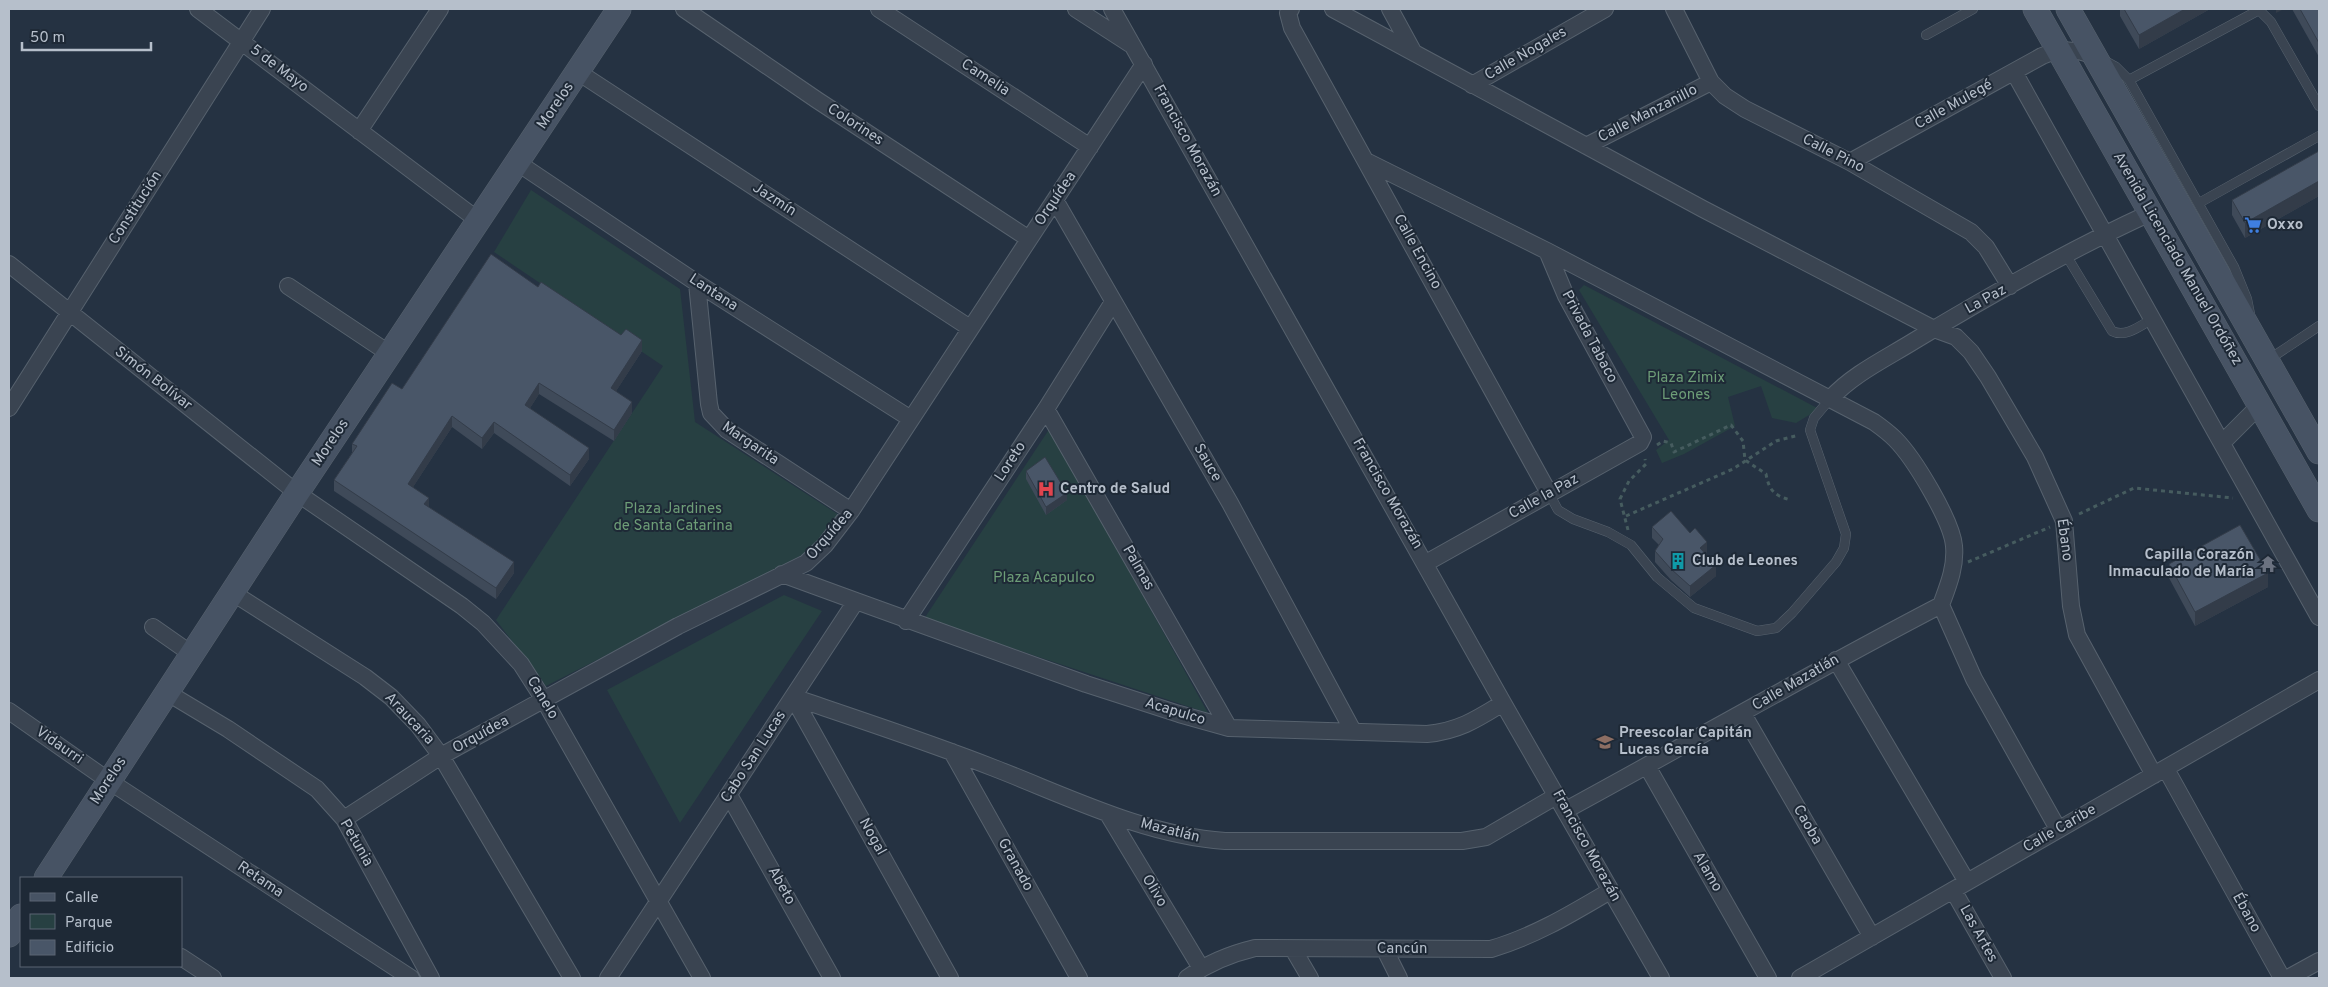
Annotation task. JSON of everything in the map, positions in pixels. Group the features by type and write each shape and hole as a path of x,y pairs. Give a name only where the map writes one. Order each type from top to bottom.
{"main road":[{"name":"Morelos","path":"53,876 110,781 297,493 518,163 618,9"},
{"name":"Avenida Licenciado Manuel Ordóñez","path":"2034,9 2319,510"},
{"name":"Avenida Licenciado Manuel Ordóñez","path":"2068,9 2174,184 2217,270 2319,452"},
{"path":"2112,144 2150,172 2174,184 2150,213 2171,226 2202,261 2217,270"},
{"path":"9,935 20,918"}],"street":[{"name":"5 de Mayo","path":"198,9 479,221"},
{"name":"Constitución","path":"9,408 68,312 262,9"},
{"path":"359,131 440,9"},
{"name":"Colorines","path":"684,9 817,100 1029,239"},
{"name":"Camelia","path":"880,9 1090,147"},
{"path":"1076,9 1134,46"},
{"name":"Francisco Morazán","path":"1112,9 1426,563 1503,703 1558,795 1610,891 1662,978"},
{"name":"Calle Encino","path":"1291,9 1288,13 1292,28 1550,495"},
{"name":"Ébano","path":"1333,9 1586,146 1934,329 1956,337 1971,352 2036,457 2064,521 2071,606 2076,635 2282,978"},
{"path":"1390,9 1414,53"},
{"name":"Calle Nogales","path":"1472,85 1605,9"},
{"name":"Calle Pino","path":"1674,9 1711,82 1745,109 1850,162 1972,232 1986,247 2010,286"},
{"path":"2058,50 2073,49 2095,56"},
{"name":"Calle Mulegé","path":"1850,162 2058,50"},
{"name":"Orquídea","path":"344,819 441,756 678,626 806,563 824,545 852,511 1144,64"},
{"name":"Jazmín","path":"578,72 970,328"},
{"path":"2014,72 2319,617"},
{"name":"Calle Manzanillo","path":"1586,146 1711,82"},
{"path":"1366,161 1547,251 1874,422 1895,439 1912,460 1950,527 1954,546 1954,568 1941,605 1974,679 2058,830"},
{"name":"Lantana","path":"518,163 697,283 911,419"},
{"name":"Sauce","path":"1055,200 1230,502 1353,731"},
{"name":"La Paz","path":"1830,399 1844,384 1934,329 2105,234 2150,213"},
{"name":"Privada Tabaco","path":"1547,251 1566,296 1635,421 1643,438 1642,448"},
{"name":"Simón Bolívar","path":"9,264 297,493"},
{"name":"Margarita","path":"697,283 708,404 711,413 727,430 852,511"},
{"path":"288,286 390,354"},
{"name":"Loreto","path":"906,621 1046,409 1113,302"},
{"path":"2222,443 2260,405"},
{"name":"Palmas","path":"1046,409 1229,728"},
{"name":"Calle la Paz","path":"1426,563 1550,495 1642,448"},
{"name":"Canelo","path":"297,493 484,623 521,664 544,700 702,978"},
{"path":"782,574 856,601"},
{"name":"Araucaria","path":"233,593 365,677 392,697 418,725 441,756 572,978"},
{"name":"Acapulco","path":"856,601 906,621 1086,684 1229,728 1427,734 1450,732 1472,722 1503,703"},
{"name":"Cabo San Lucas","path":"608,978 856,601"},
{"name":"Calle Mazatlán","path":"1566,810 1743,714 1836,660 1941,605"},
{"path":"153,627 193,655"},
{"name":"Las Artes","path":"1836,660 1960,886 2003,978"},
{"name":"Calle Caribe","path":"1800,978 2319,680"},
{"name":"Petunia","path":"168,693 236,734 317,789 344,819 431,978"},
{"name":"Mazatlán","path":"792,697 952,752 1108,814 1185,837 1210,840 1462,841 1486,837 1558,795"},
{"name":"Nogal","path":"792,697 950,978"},
{"name":"Vidaurri","path":"9,712 110,781"},
{"name":"Caoba","path":"1743,714 1872,937"},
{"name":"Granado","path":"952,752 1079,978"},
{"name":"Alamo","path":"1647,766 1768,978"},
{"name":"Retama","path":"110,781 411,978"},
{"name":"Abeto","path":"730,795 832,978"},
{"name":"Olivo","path":"1108,814 1201,968"},
{"name":"Cancún","path":"1187,978 1201,968 1230,954 1255,948 1491,949 1546,929 1610,891"},
{"path":"1293,949 1310,978"},
{"path":"1385,950 1399,978"},
{"path":"182,958 213,978"},
{"path":"2288,978 2319,961"}],"lane":[{"path":"1926,35 1973,9"},
{"path":"2129,80 2260,10 2271,22 2319,106"},
{"path":"2095,56 2116,68 2129,80 2174,184 2199,203 2234,267 2247,300 2254,336"},
{"path":"2199,203 2319,136"},
{"path":"2066,255 2112,331 2118,334 2125,333 2152,319"},
{"path":"2268,360 2319,326"},
{"path":"1550,495 1558,510 1608,532 1631,545 1657,577 1694,608 1757,631 1776,628 1836,562 1844,548 1846,534 1810,430 1814,418 1830,399"}],"path":[{"path":"1631,545 1626,516 1620,499 1629,482 1646,464 1642,448 1663,441 1671,443 1674,452 1731,425 1742,441 1745,460 1766,474 1768,486 1778,497 1791,500"},
{"path":"1626,516 1734,469 1776,441 1790,439 1810,430"},
{"path":"1954,568 2064,521 2134,488 2254,500"}],"green space":[{"name":"Plaza Jardines de Santa Catarina","path":"531,190 680,289 695,422 839,515 830,530 802,555 546,686 496,620 663,366 494,252"},
{"name":"Plaza Zimix Leones","path":"1584,285 1819,409 1796,423 1772,418 1761,386 1728,397 1735,426 1684,454 1662,463 1656,450 1669,440 1579,290"},
{"name":"Plaza Acapulco","path":"1050,428 1208,713 924,619"},
{"path":"784,595 822,611 680,823 607,690"}],"building":[{"path":"2124,9 2185,9 2139,35"},
{"path":"2300,9 2319,9 2319,43"},
{"path":"2319,151 2319,181 2245,223 2232,200"},
{"path":"491,254 538,287 541,282 621,335 626,329 642,340 611,388 632,402 614,430 539,383 525,405 589,448 570,475 494,422 482,438 452,416 408,484 429,498 424,504 514,562 496,588 334,480 357,446 352,444 392,383 402,389"},
{"name":"Centro de Salud","path":"1045,457 1067,493 1046,507 1026,471"},
{"name":"Club de Leones","path":"1671,511 1690,533 1695,528 1707,542 1700,548 1716,565 1690,586 1655,551 1663,539 1652,527"},
{"path":"2240,525 2268,573 2195,612 2169,564"}],"place":[{"name":"Oxxo","path":"2253,225"},
{"name":"Centro de Salud","path":"1046,489"},
{"name":"Club de Leones","path":"1678,561"},
{"name":"Capilla Corazón Inmaculado de María","path":"2268,564"},
{"name":"Preescolar Capitán Lucas García","path":"1605,742"}]}
